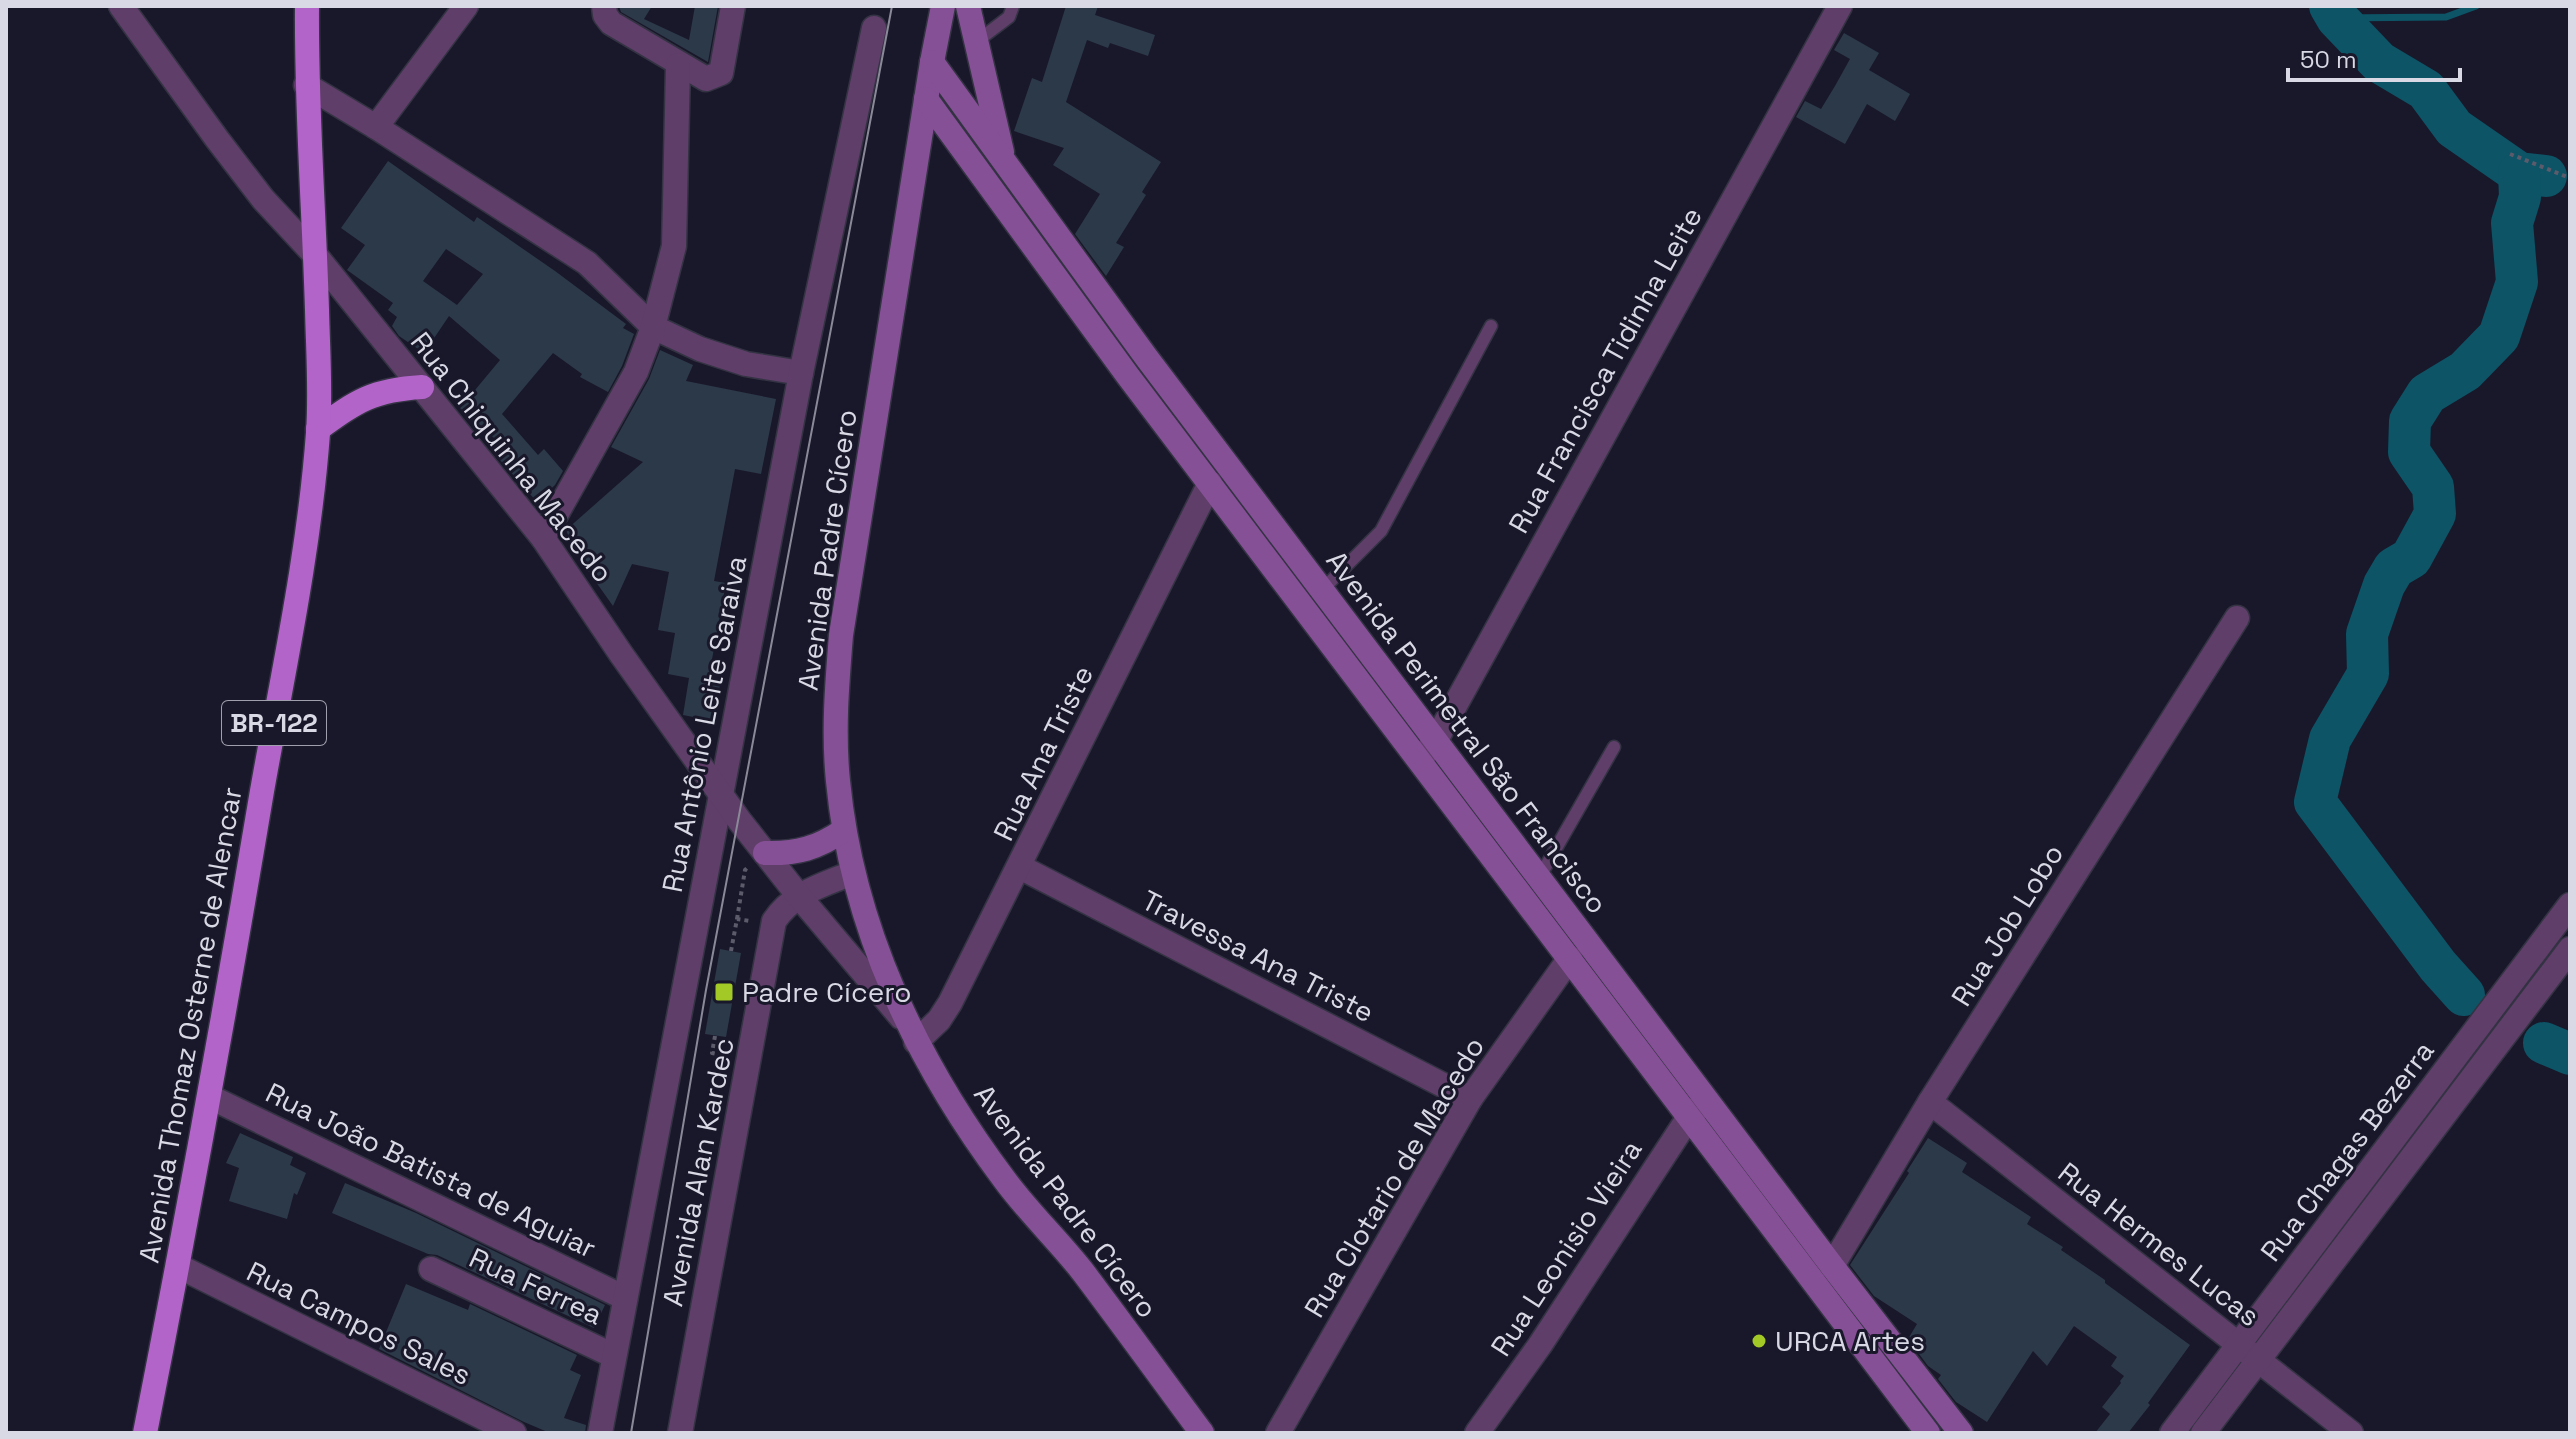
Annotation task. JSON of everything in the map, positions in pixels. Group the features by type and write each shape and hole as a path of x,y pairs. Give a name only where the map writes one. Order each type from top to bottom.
{"highway":[{"name":"Avenida Thomaz Osterne de Alencar","path":"145,1433 210,1097 304,565 318,429 316,256 306,85 307,6"},
{"path":"318,429 363,398 396,389 422,387"}],"main road":[{"name":"Avenida Padre Cícero","path":"943,6 841,635 835,716 837,780 844,830 852,873 873,939 912,1033 959,1115 1005,1181 1081,1270 1202,1433"},
{"path":"968,6 1004,162"},
{"name":"Avenida Perimetral São Francisco","path":"932,62 1146,357 1961,1433"},
{"name":"Avenida Perimetral São Francisco","path":"926,99 1128,376 1928,1433"},
{"path":"1128,376 1146,357"},
{"path":"765,853 789,854 809,850 844,830"}],"street":[{"name":"Rua Chiquinha Macedo","path":"121,6 263,199 316,256 543,538 721,794 798,895 912,1033"},
{"path":"376,127 466,6"},
{"path":"607,14 678,65 706,79 721,73 733,6"},
{"name":"Rua Francisca Tidinha Leite","path":"1419,762 1436,740 1840,6"},
{"name":"Rua Antônio Leite Saraiva","path":"600,1433 801,373 874,28"},
{"path":"543,538 636,372 653,327 674,246 678,65"},
{"path":"306,85 587,263 653,327 700,349 734,360 801,373"},
{"name":"Rua Ana Triste","path":"912,1033 939,1020 950,1003 1210,483"},
{"name":"Rua Job Lobo","path":"1832,1266 1930,1102 2237,618"},
{"name":"Travessa Ana Triste","path":"1020,867 1470,1099"},
{"name":"Avenida Alan Kardec","path":"680,1433 774,921 783,906 798,895 852,873"},
{"name":"Rua Chagas Bezerra","path":"2172,1433 2570,905"},
{"name":"Rua Chagas Bezerra","path":"2203,1433 2570,949"},
{"name":"Rua Clotario de Macedo","path":"1278,1433 1470,1099 1570,958"},
{"name":"Rua João Batista de Aguiar","path":"210,1097 625,1298"},
{"name":"Rua Leonisio Vieira","path":"1477,1433 1540,1345 1689,1117 1707,1098"},
{"name":"Rua Hermes Lucas","path":"1930,1102 2351,1433"},
{"name":"Rua Campos Sales","path":"178,1266 514,1433"},
{"name":"Rua Ferrea","path":"431,1269 614,1356"}],"lane":[{"path":"976,42 1009,17 1013,6"},
{"path":"1322,590 1381,531 1491,326"},
{"path":"1539,878 1614,747"}],"path":[{"path":"2510,154 2570,178"},
{"path":"731,951 741,896"},
{"path":"737,919 752,921"},
{"path":"712,1053 715,1036"}],"building":[{"path":"619,6 652,6 644,19 689,40 695,6 718,6 708,62 621,12"},
{"path":"1066,6 1098,6 1095,15 1155,35 1148,56 1110,43 1108,48 1087,40 1066,102 1161,162 1142,192 1146,195 1116,243 1124,247 1106,276 1075,234 1100,194 1053,165 1064,148 1014,131 1032,78 1042,82"},
{"path":"1844,33 1879,53 1869,70 1910,94 1895,121 1867,104 1845,144 1796,117 1805,101 1821,109 1835,86 1850,59 1834,50"},
{"path":"388,161 474,222 477,217 555,271 626,324 623,328 634,334 608,392 580,377 582,374 553,353 502,414 538,455 544,449 563,471 555,485 537,502 493,452 502,445 460,408 500,360 449,316 424,353 399,336 392,326 397,317 388,310 393,303 347,270 365,245 341,228","holes":["446,249 483,274 457,305 423,281"]},
{"path":"660,350 693,365 686,381 776,399 761,474 735,469 714,581 726,583 708,681 720,684 714,721 683,715 689,678 668,674 675,633 658,630 669,572 632,564 613,606 576,554 566,530 643,462 611,447 649,379"},
{"path":"720,949 741,953 726,1037 705,1034"},
{"path":"240,1133 293,1157 290,1165 306,1173 297,1195 294,1193 287,1219 229,1201 239,1168 226,1163"},
{"path":"1928,1138 1967,1163 1962,1172 2031,1217 2027,1224 2063,1247 2061,1250 2190,1345 2128,1433 2095,1433 2110,1414 2102,1407 2124,1376 2111,1366 2117,1357 2074,1326 2047,1366 2033,1351 1987,1422 1956,1402 1938,1379 1941,1375 1928,1366 1908,1339 1917,1324 1874,1296 1850,1265"},
{"path":"345,1183 416,1213 605,1305 594,1328 437,1255 428,1254 332,1213"},
{"path":"406,1284 468,1310 470,1304 577,1355 570,1370 581,1375 564,1418 586,1425 585,1433 550,1433 379,1349"}],"waterway":[{"path":"2330,6 2337,18 2379,62 2426,90 2454,128 2519,173 2546,176"},
{"path":"2337,18 2446,17 2476,6"},
{"path":"2464,995 2438,966 2315,802 2330,739 2368,674 2367,634 2384,585 2394,568 2411,558 2435,514 2433,487 2409,452 2410,421 2427,394 2465,371 2499,336 2517,282 2512,223 2520,197 2519,173"},
{"path":"2544,1043 2570,1054"}],"tram line":[{"path":"631,1433 706,990 892,6"}],"place":[{"name":"Padre Cícero","path":"724,992"},
{"name":"URCA Artes","path":"1759,1341"}]}
